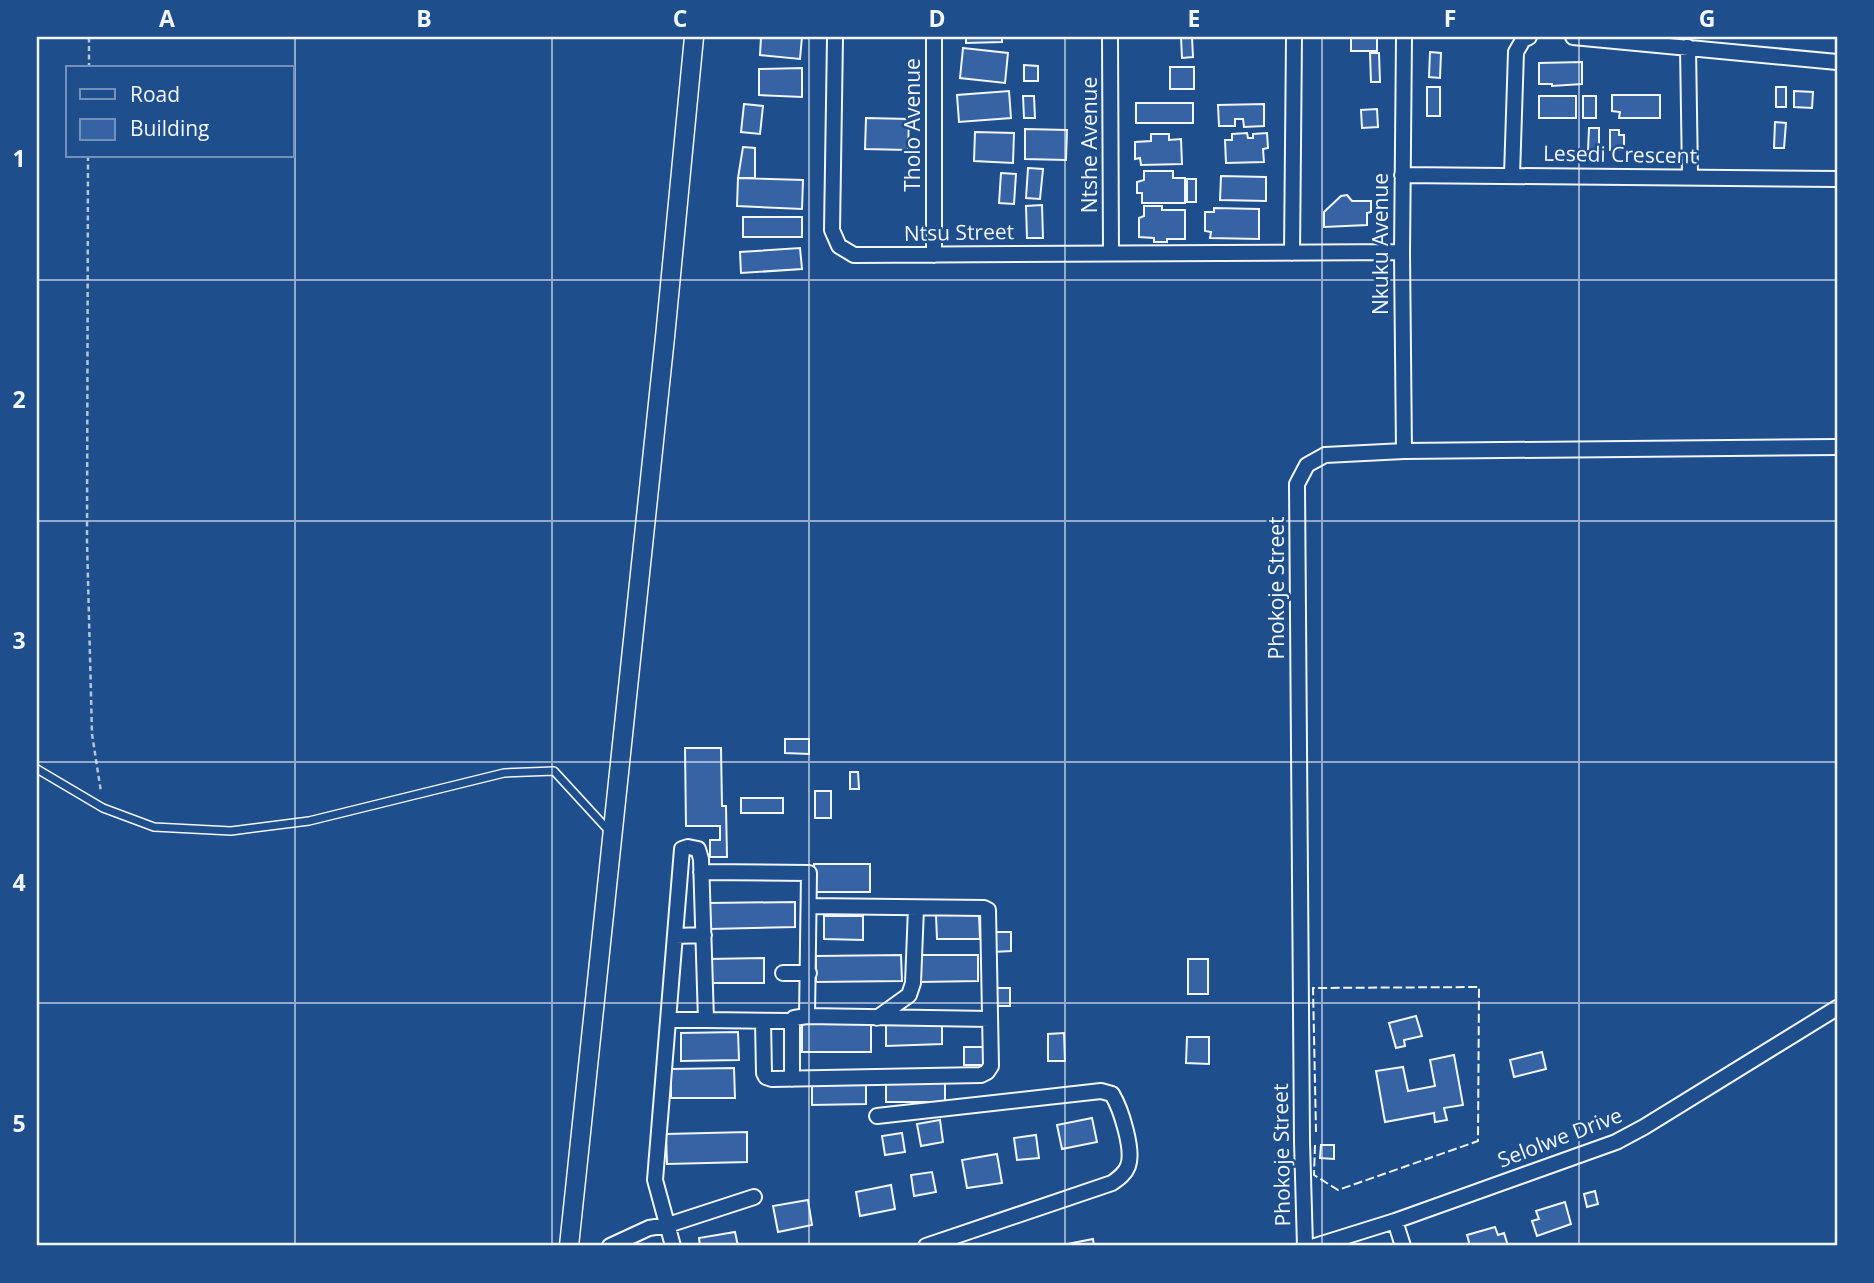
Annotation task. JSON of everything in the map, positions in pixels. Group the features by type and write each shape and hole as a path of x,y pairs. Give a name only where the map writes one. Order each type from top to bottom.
{"street":[{"path":"569,1246 694,37"},
{"name":"Ntsu Street","path":"835,37 832,230 839,246 854,255 1402,252"},
{"name":"Tholo Avenue","path":"934,37 934,256"},
{"name":"Ntshe Avenue","path":"1111,37 1111,252"},
{"path":"1292,253 1294,37"},
{"name":"Nkuku Avenue","path":"1404,37 1404,451"},
{"path":"1511,175 1516,52 1523,40 1529,37"},
{"path":"1573,37 1837,62"},
{"path":"1688,47 1690,176"},
{"name":"Lesedi Crescent","path":"1402,175 1837,178"},
{"name":"Phokoje Street","path":"1305,1246 1297,484 1307,465 1325,455 1404,451 1837,447"},
{"path":"673,1246 655,1180 682,849 688,847 698,849 701,859 706,1020"},
{"path":"701,872 809,873 807,1016"},
{"path":"763,1021 765,1077 792,1079 981,1075 988,1072 991,1066 988,910 809,906"},
{"path":"877,1018 909,995 913,984 916,908"},
{"path":"676,936 704,935"},
{"path":"783,973 809,973"},
{"name":"Selolwe Drive","path":"1315,1246 1395,1221 1616,1142 1837,1008"},
{"path":"670,1020 792,1021 794,1018 807,1016 990,1018"},
{"path":"792,1021 792,1079"},
{"path":"877,1116 1101,1091 1112,1094 1118,1104 1131,1154 1124,1174 1112,1182 926,1246"},
{"path":"610,1246 649,1228 668,1225 754,1197"},
{"path":"1395,1221 1403,1246"}],"lane":[{"path":"37,769 103,808 154,827 231,831 309,821 504,773 554,771 612,834"}],"path":[{"path":"89,37 89,66"},
{"path":"89,158 87,541 92,734 103,808"}],"building":[{"path":"761,37 802,37 800,59 760,55"},
{"path":"966,37 1002,37 1002,42 966,43"},
{"path":"1181,37 1192,37 1193,57 1182,58"},
{"path":"1351,37 1377,37 1377,51 1351,51"},
{"path":"963,48 1008,53 1005,83 960,78"},
{"path":"1430,52 1441,53 1440,78 1429,77"},
{"path":"1370,53 1379,53 1380,82 1371,82"},
{"path":"1582,62 1582,84 1539,84 1539,63"},
{"path":"1024,65 1038,66 1038,81 1024,81"},
{"path":"1170,67 1194,67 1194,89 1170,89"},
{"path":"802,68 802,97 759,95 759,69"},
{"path":"1427,87 1440,87 1440,116 1427,116"},
{"path":"1776,87 1786,87 1786,107 1776,107"},
{"path":"1009,91 1011,118 959,122 957,95"},
{"path":"1794,91 1813,92 1812,108 1794,107"},
{"path":"1612,95 1660,95 1660,118 1619,118 1620,112 1612,111"},
{"path":"1023,96 1034,96 1035,118 1024,118"},
{"path":"1539,96 1576,96 1576,118 1539,118"},
{"path":"1583,96 1596,96 1596,118 1583,118"},
{"path":"1136,103 1193,103 1193,123 1136,123"},
{"path":"744,104 763,106 760,134 741,132"},
{"path":"1264,104 1264,126 1244,127 1243,119 1235,119 1235,126 1219,126 1218,105"},
{"path":"1377,109 1378,127 1362,128 1361,110"},
{"path":"866,118 909,119 908,150 865,149"},
{"path":"1775,122 1786,123 1784,148 1774,148"},
{"path":"1589,128 1599,128 1599,150 1588,150"},
{"path":"1025,129 1067,130 1066,160 1025,159"},
{"path":"1610,130 1619,130 1619,135 1624,135 1624,150 1610,150"},
{"path":"975,132 1014,133 1013,163 974,161"},
{"path":"1247,133 1248,138 1253,138 1253,134 1267,133 1268,148 1263,149 1264,162 1226,163 1225,140 1232,140 1232,134"},
{"path":"1151,134 1169,134 1169,140 1181,139 1182,164 1141,165 1140,158 1135,159 1135,142 1151,141"},
{"path":"743,147 755,148 755,178 738,178"},
{"path":"1028,168 1043,169 1040,199 1026,198"},
{"path":"1144,171 1173,171 1173,178 1185,178 1185,203 1142,203 1142,193 1137,193 1137,182 1144,180"},
{"path":"1001,173 1016,174 1014,204 999,203"},
{"path":"1221,176 1266,177 1266,201 1220,200"},
{"path":"738,178 803,180 802,209 737,206"},
{"path":"1187,179 1196,179 1196,202 1187,202"},
{"path":"1347,195 1352,201 1371,201 1367,225 1324,227 1324,212 1341,196"},
{"path":"1042,205 1043,238 1027,238 1026,206"},
{"path":"1144,206 1162,206 1162,210 1185,210 1185,239 1154,242 1154,238 1139,237 1139,218 1144,216"},
{"path":"1214,208 1259,209 1259,239 1210,238 1211,232 1205,231 1205,212 1214,212"},
{"path":"743,217 802,217 802,237 743,237"},
{"path":"800,248 802,269 741,273 740,252"},
{"path":"785,739 809,739 809,754 785,753"},
{"path":"685,748 721,748 722,806 726,806 727,857 710,857 710,840 720,840 720,826 686,826"},
{"path":"850,772 858,772 859,789 850,789"},
{"path":"815,791 831,791 831,818 815,818"},
{"path":"741,798 783,798 783,813 741,813"},
{"path":"814,864 870,864 870,892 814,892"},
{"path":"795,902 795,927 709,929 709,903"},
{"path":"936,915 979,915 980,939 937,939"},
{"path":"824,916 863,916 863,940 824,939"},
{"path":"993,932 1011,932 1011,951 993,952"},
{"path":"901,955 902,981 816,982 816,956"},
{"path":"920,955 978,955 978,981 920,982"},
{"path":"764,958 764,983 708,983 708,959"},
{"path":"1188,959 1208,959 1208,994 1188,994"},
{"path":"991,988 1010,988 1010,1006 991,1006"},
{"path":"1416,1016 1422,1036 1404,1040 1405,1046 1396,1048 1389,1023"},
{"path":"942,1022 942,1044 886,1046 886,1023"},
{"path":"871,1023 871,1052 802,1052 802,1024"},
{"path":"738,1032 739,1060 681,1061 681,1033"},
{"path":"1064,1033 1065,1061 1048,1061 1048,1034"},
{"path":"1187,1037 1209,1037 1209,1064 1186,1063"},
{"path":"964,1047 983,1047 983,1065 964,1065"},
{"path":"1542,1052 1546,1069 1514,1077 1510,1060"},
{"path":"1454,1055 1463,1105 1444,1108 1447,1120 1435,1122 1434,1113 1385,1122 1376,1071 1403,1067 1408,1091 1435,1086 1430,1060"},
{"path":"734,1068 735,1098 671,1098 671,1069"},
{"path":"945,1080 945,1102 886,1102 886,1081"},
{"path":"812,1081 866,1081 866,1104 812,1105"},
{"path":"1092,1118 1097,1142 1062,1149 1057,1125"},
{"path":"940,1120 943,1142 921,1146 917,1124"},
{"path":"747,1132 747,1162 667,1164 666,1134"},
{"path":"902,1133 905,1152 885,1155 882,1136"},
{"path":"1036,1135 1039,1158 1017,1160 1014,1138"},
{"path":"1321,1145 1334,1145 1334,1159 1320,1158"},
{"path":"997,1154 1002,1183 967,1188 962,1160"},
{"path":"932,1172 936,1192 914,1196 911,1175"},
{"path":"891,1185 895,1209 860,1216 856,1192"},
{"path":"1595,1191 1598,1204 1587,1207 1584,1194"},
{"path":"808,1200 812,1225 778,1232 773,1206"},
{"path":"1565,1202 1571,1224 1537,1236 1532,1221 1539,1219 1536,1211"},
{"path":"1495,1227 1498,1235 1504,1233 1508,1246 1470,1246 1467,1235"},
{"path":"735,1232 738,1246 700,1246 699,1238"},
{"path":"1093,1239 1094,1246 1057,1246"}],"fence":[{"path":"1315,1145 1314,1175 1338,1190 1478,1141 1479,987 1313,988 1316,1132"}]}
